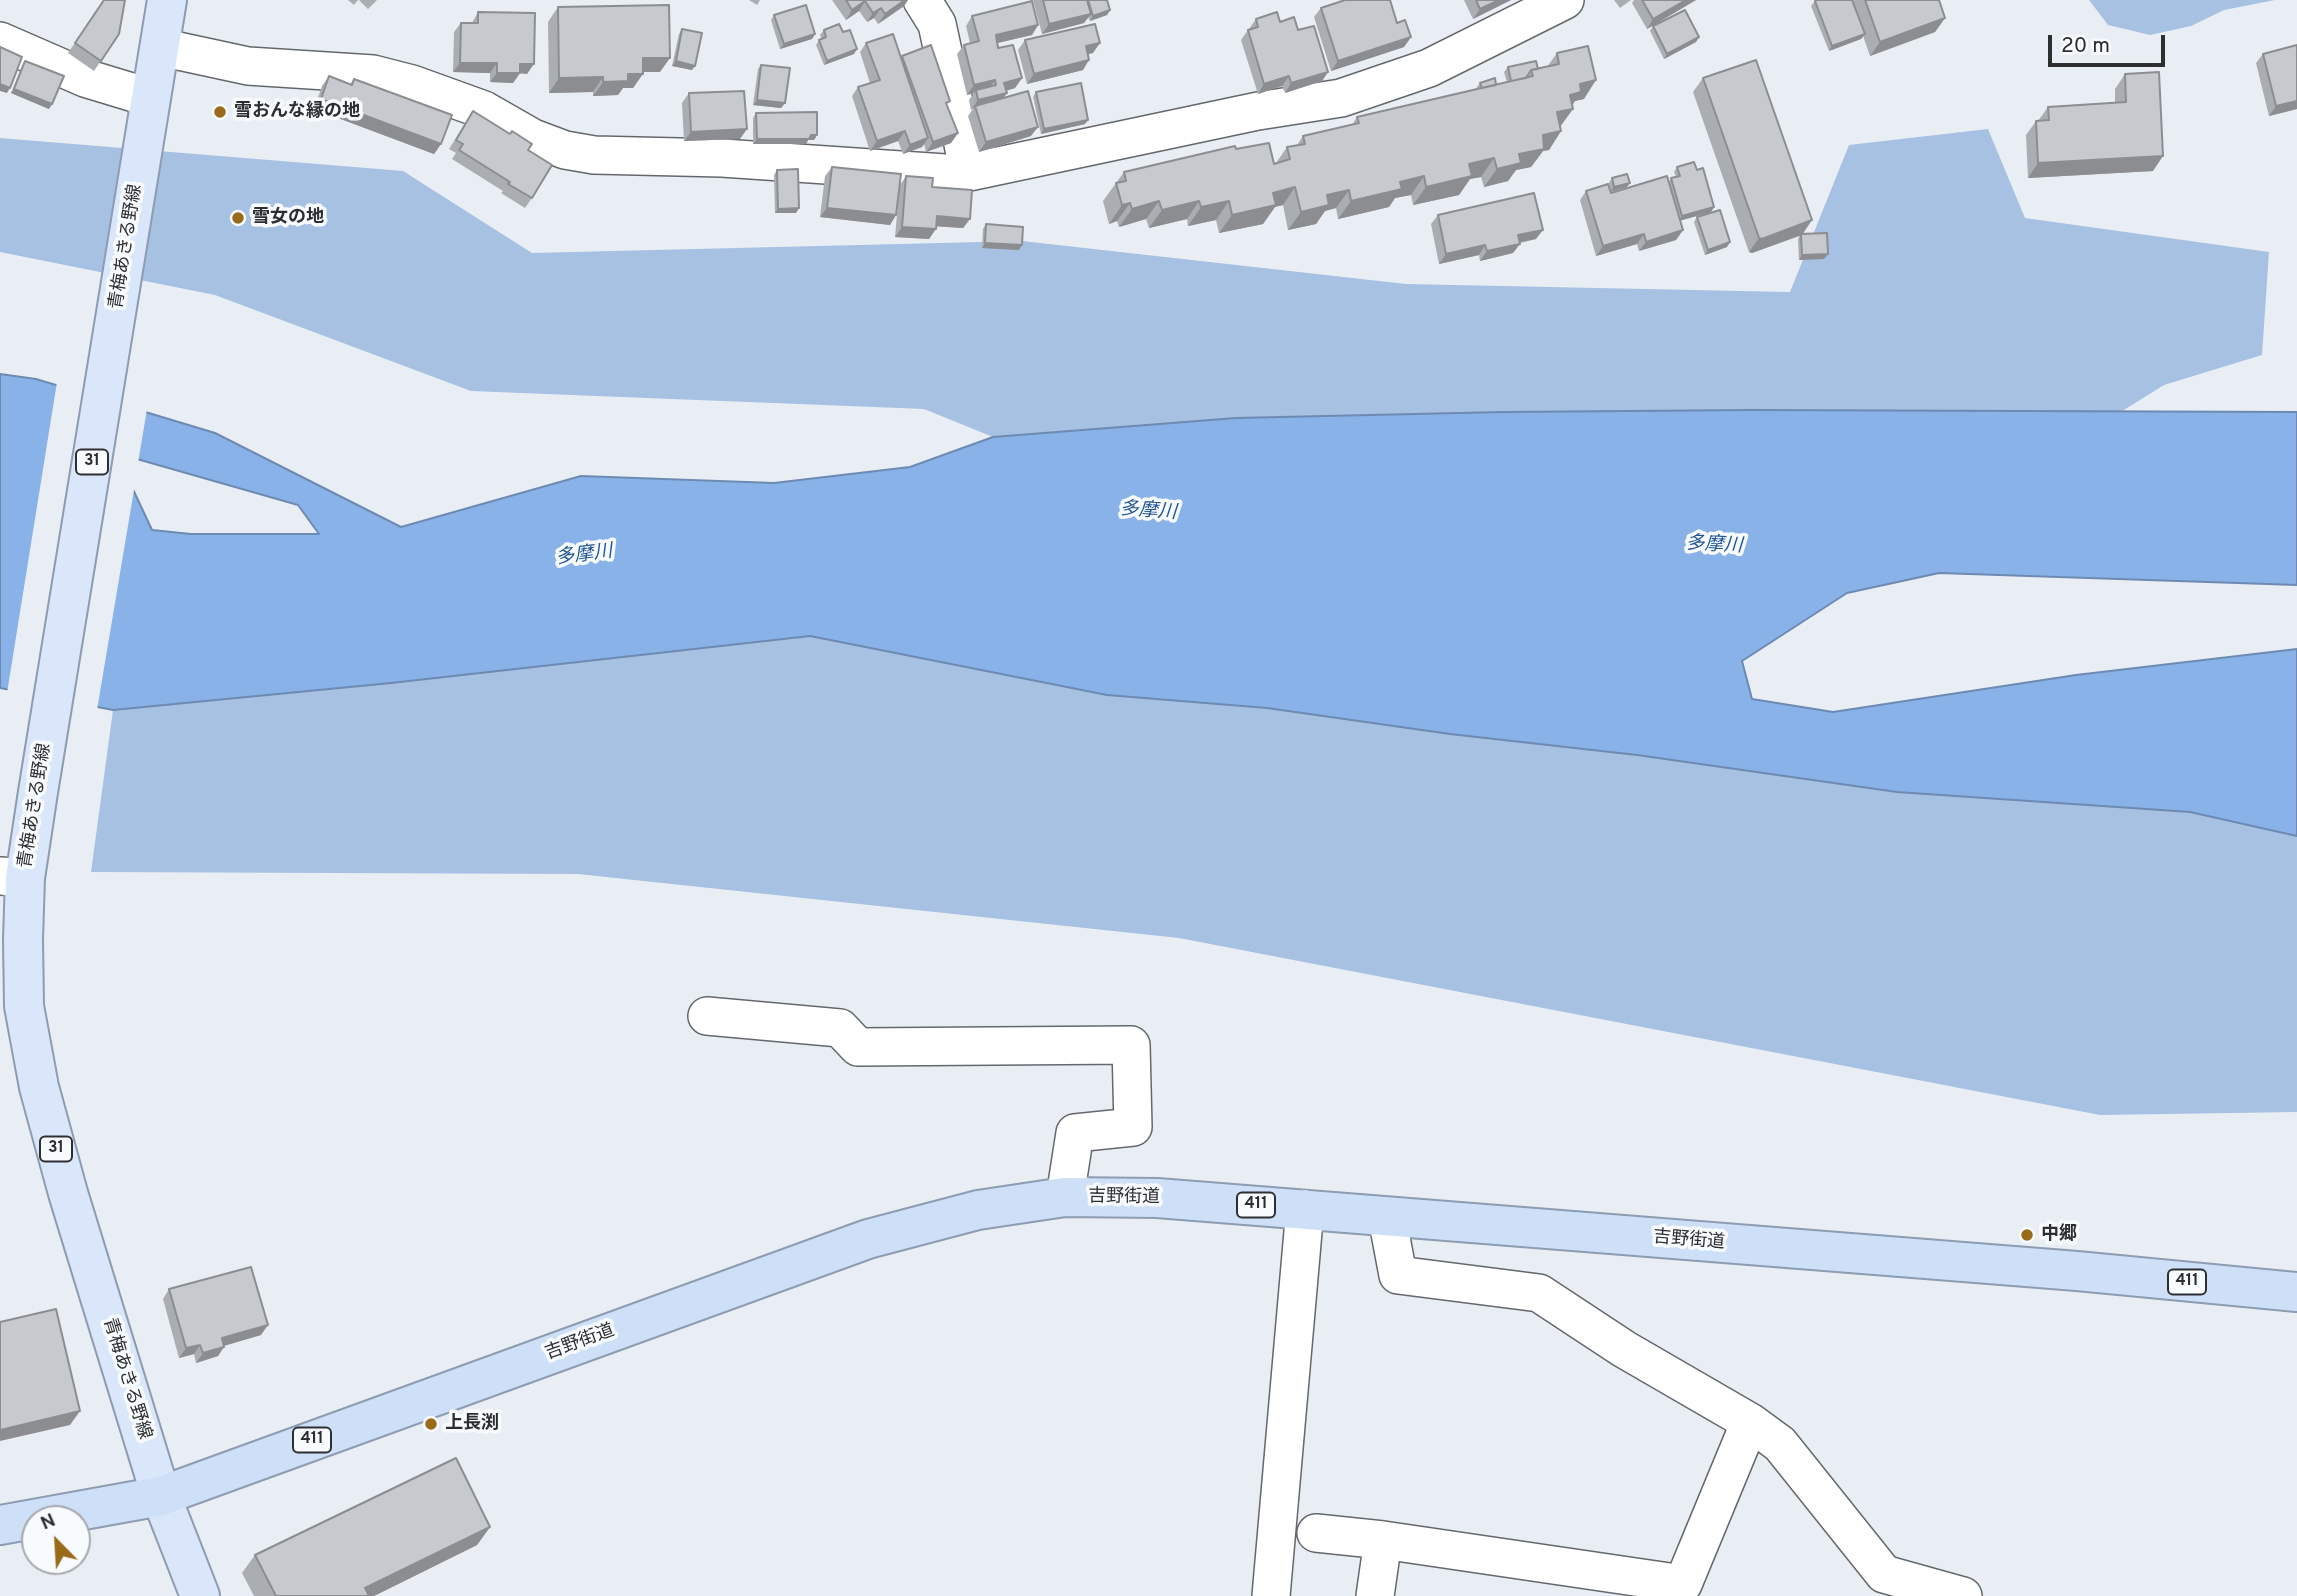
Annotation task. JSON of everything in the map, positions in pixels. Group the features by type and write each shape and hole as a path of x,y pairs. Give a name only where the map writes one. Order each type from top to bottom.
{"highway":[{"name":"吉野街道","path":"0,1525 161,1496 868,1239 978,1210 1065,1197 1157,1198 1305,1209 2077,1271 2297,1293"}],"main road":[{"name":"青梅あきる野線","path":"167,0 38,792 13,877 23,939 24,1006 39,1087 68,1193 161,1496 200,1596"}],"street":[{"path":"922,0 937,24 966,158 976,170"},
{"path":"160,47 248,66 373,74 412,84 484,110 533,138 554,146 594,155 722,158 960,174 1258,111 1341,98 1429,68 1565,0"},
{"path":"0,41 85,78 148,115"},
{"path":"707,1016 840,1028 858,1047 1131,1045 1133,1127 1074,1133 1065,1197"},
{"path":"1271,1596 1305,1209"},
{"path":"1387,1217 1398,1275 1539,1293 1624,1349 1750,1422 1780,1444 1884,1574 1963,1596"},
{"path":"1316,1533 1383,1540 1683,1584 1750,1422"},
{"path":"1375,1596 1383,1540"}],"shaded area":[{"path":"2089,0 2275,0 2224,10 2191,26 2150,35 2108,25"},
{"path":"1988,129 2025,218 2269,252 2262,355 2164,385 2119,413 1752,410 1504,412 1236,418 993,437 924,409 471,391 215,295 0,252 0,138 403,171 532,253 1022,241 1406,284 1790,292 1849,145"},
{"path":"810,636 1107,695 1267,708 1450,734 1637,755 1897,792 2190,812 2297,836 2297,1112 2100,1115 1179,938 578,874 91,872 113,710 391,683"}],"water":[{"name":"多摩川","path":"0,374 36,379 215,433 401,527 581,476 774,483 910,467 993,437 1236,418 1752,410 2297,412 2297,585 1939,573 1847,593 1742,661 1752,699 1833,712 2076,675 2297,649 2297,836 2190,812 1897,792 1637,755 1450,734 1267,708 1107,695 810,636 391,683 113,710 0,688","holes":["116,453 298,505 319,534 191,534 152,530"]}],"pier":[{"path":"57,382 147,409 138,463 122,458 135,484 97,710 7,693"}],"building":[{"path":"104,0 125,0 119,34 101,61 75,43"},
{"path":"846,0 905,0 885,14 881,8 873,13 865,1 852,10"},
{"path":"1043,0 1087,0 1091,14 1049,24"},
{"path":"1088,0 1107,0 1110,10 1093,16"},
{"path":"1345,0 1390,0 1397,23 1405,20 1411,37 1338,61 1321,8"},
{"path":"1476,0 1499,0 1480,9"},
{"path":"1642,0 1686,0 1653,19"},
{"path":"1852,0 1865,34 1832,46 1815,1"},
{"path":"1865,0 1939,0 1945,18 1880,42"},
{"path":"1032,1 1038,25 996,35 998,48 1013,45 1022,78 1004,83 1007,93 978,100 976,90 996,85 995,80 974,85 964,45 979,41 972,16"},
{"path":"669,5 670,58 643,58 643,74 628,74 628,81 603,82 603,77 559,78 558,7"},
{"path":"806,5 815,34 784,44 774,15"},
{"path":"1685,10 1699,37 1667,54 1653,26"},
{"path":"478,12 535,13 534,64 520,64 520,73 497,73 497,63 460,63 461,23 478,23"},
{"path":"1277,12 1280,22 1294,17 1298,30 1314,26 1328,72 1291,83 1289,76 1264,84 1248,30 1258,27 1256,19"},
{"path":"839,24 843,32 850,30 857,49 827,61 819,40 826,37 824,30"},
{"path":"1095,24 1100,43 1086,46 1089,60 1034,74 1025,40"},
{"path":"682,29 702,33 695,66 676,61"},
{"path":"893,34 928,138 910,145 905,131 877,141 858,87 880,80 866,43"},
{"path":"931,45 950,101 946,103 958,133 933,142 902,56"},
{"path":"2297,45 2297,101 2276,106 2263,54"},
{"path":"1588,46 1596,80 1580,84 1581,92 1570,95 1573,109 1557,112 1561,131 1543,135 1544,149 1519,154 1521,163 1497,169 1494,158 1469,164 1472,176 1426,187 1424,176 1400,182 1402,189 1351,201 1349,190 1327,195 1329,205 1301,212 1295,187 1273,193 1276,205 1232,215 1229,201 1201,207 1199,201 1162,210 1159,201 1132,209 1130,203 1122,205 1116,183 1126,181 1124,172 1235,146 1236,149 1269,143 1274,164 1290,159 1287,147 1305,144 1303,136 1359,123 1357,117 1533,76 1531,70 1559,64 1557,53"},
{"path":"0,47 22,57 10,88 0,84"},
{"path":"1756,60 1812,220 1762,239 1759,238 1703,78"},
{"path":"25,61 64,76 52,104 14,89"},
{"path":"1536,61 1538,69 1531,70 1526,78 1511,81 1508,67"},
{"path":"761,65 790,68 785,103 757,100"},
{"path":"2159,72 2163,156 2038,163 2036,121 2049,120 2048,107 2126,102 2125,74"},
{"path":"329,76 352,85 354,79 452,115 441,144 321,99"},
{"path":"1495,78 1496,85 1482,88 1480,83"},
{"path":"1081,83 1088,120 1044,129 1036,92"},
{"path":"744,91 747,129 691,132 689,93"},
{"path":"1028,91 1038,127 986,142 975,106"},
{"path":"473,111 532,144 528,150 552,165 532,198 459,150 463,144 456,140"},
{"path":"817,112 817,135 811,135 809,139 757,139 756,113"},
{"path":"1694,162 1697,170 1703,168 1714,207 1682,216 1671,178 1680,176 1677,167"},
{"path":"832,167 901,174 896,215 827,208"},
{"path":"798,169 799,208 778,209 777,170"},
{"path":"1627,174 1630,183 1614,187 1612,178"},
{"path":"906,176 933,178 932,187 972,190 970,219 937,216 936,229 902,227"},
{"path":"1667,176 1683,230 1646,242 1644,234 1603,246 1586,191 1608,184 1611,193"},
{"path":"1534,193 1543,230 1518,235 1520,244 1487,251 1485,245 1446,254 1438,215"},
{"path":"1720,210 1730,242 1708,250 1697,217"},
{"path":"986,224 1023,227 1022,245 985,243"},
{"path":"1827,233 1828,254 1802,255 1801,234"},
{"path":"251,1267 268,1325 222,1338 224,1347 203,1353 200,1345 186,1348 169,1289"},
{"path":"56,1309 80,1411 0,1430 0,1322"},
{"path":"456,1458 490,1527 365,1588 369,1596 276,1596 255,1555"}],"place":[{"name":"雪おんな縁の地","path":"220,112"},
{"name":"雪女の地","path":"238,218"},
{"name":"中郷","path":"2027,1235"},
{"name":"上長渕","path":"431,1424"}]}
